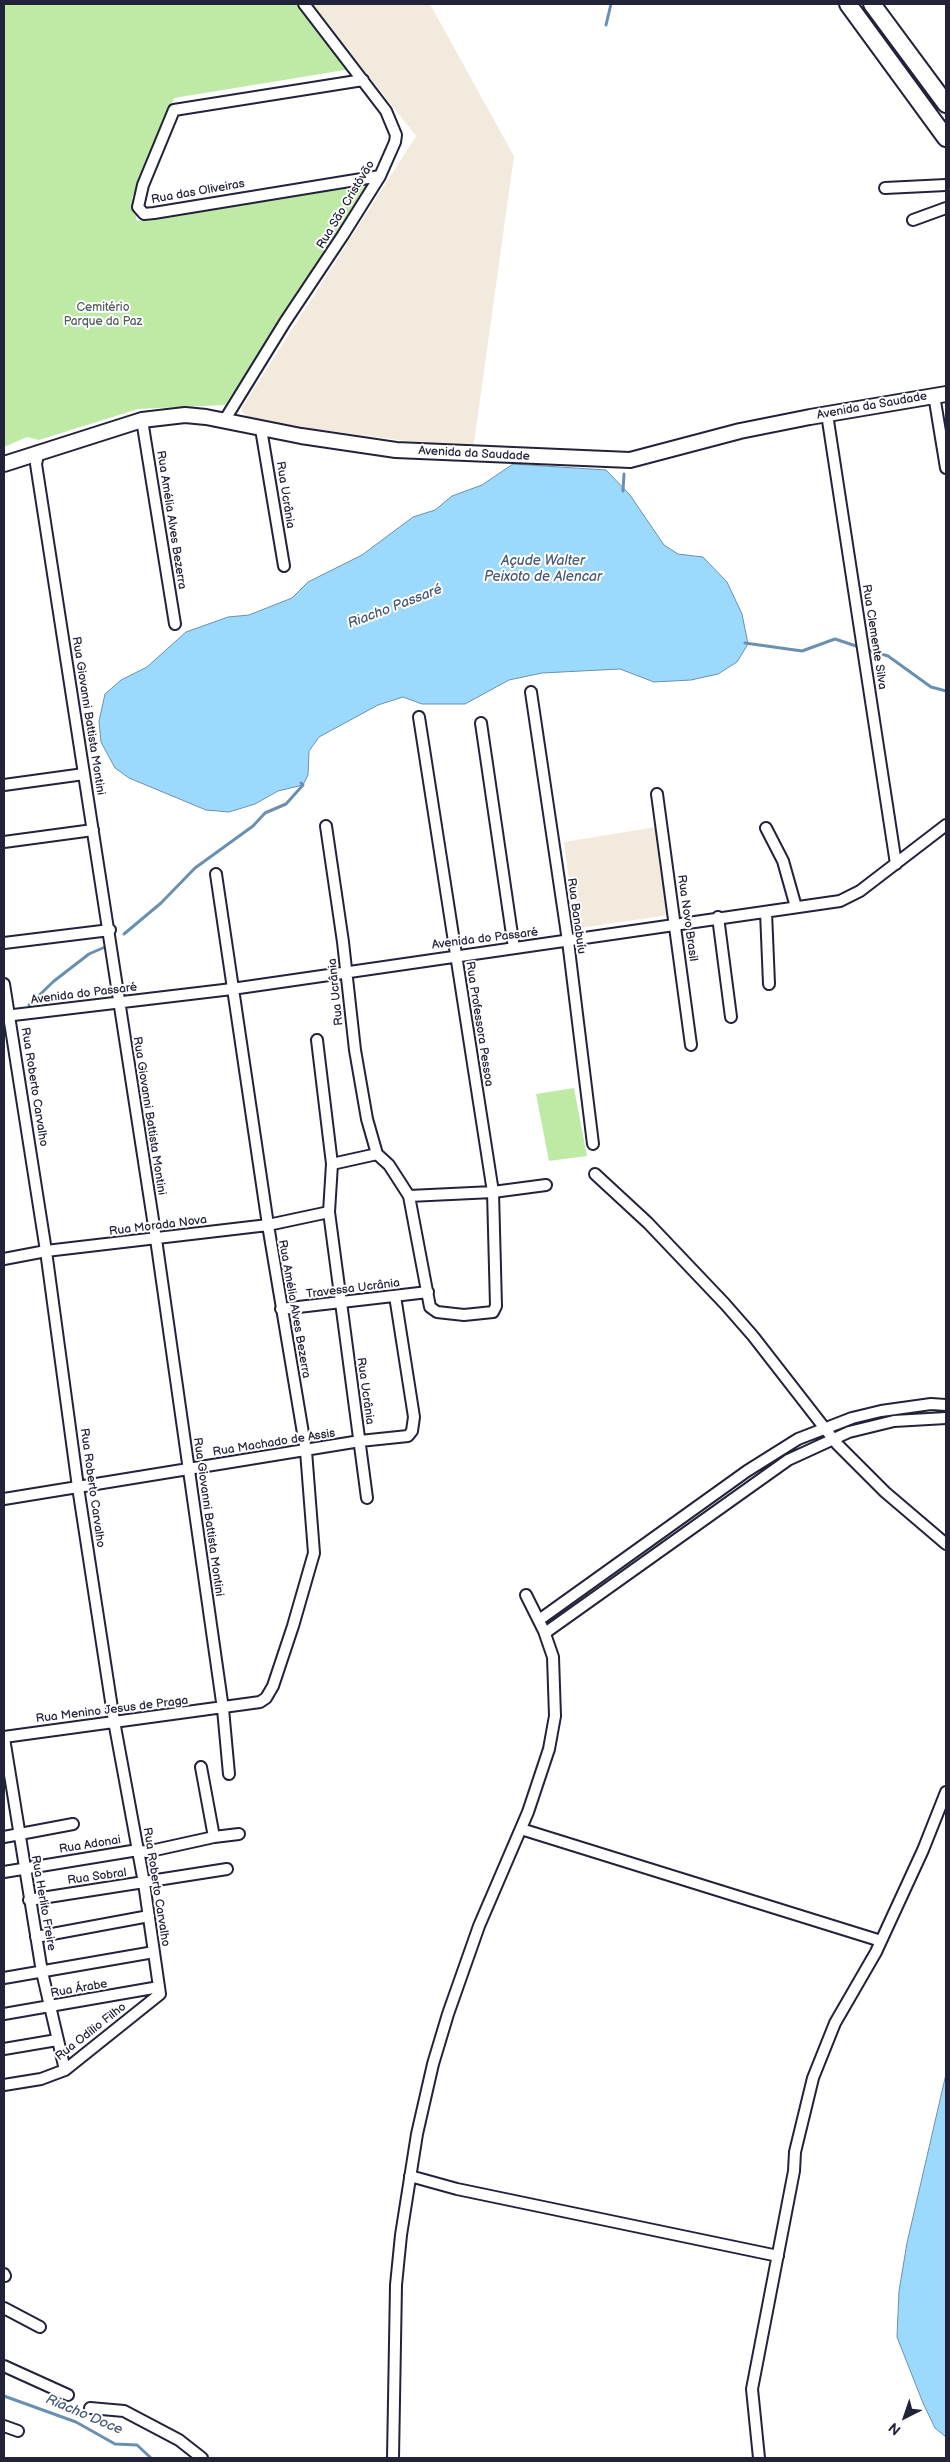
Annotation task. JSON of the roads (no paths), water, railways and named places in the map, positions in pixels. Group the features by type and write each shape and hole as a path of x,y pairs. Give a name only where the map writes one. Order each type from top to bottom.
{"main road":[{"path":"848,4 946,138"},
{"path":"872,4 946,104"}],"street":[{"name":"Rua São Cristóvão","path":"224,421 259,363 344,236 380,176 392,152 396,134 386,111 304,4"},
{"name":"Rua das Oliveiras","path":"363,80 174,110 156,150 138,207 144,214 154,213 380,176"},
{"path":"885,188 946,185"},
{"path":"913,220 946,208"},
{"name":"Avenida da Saudade","path":"4,464 35,456 142,420 185,415 396,450 630,460 740,431 940,395"},
{"path":"940,395 946,468"},
{"name":"Rua Clemente Silva","path":"826,414 896,864"},
{"name":"Rua Amélia Alves Bezerra","path":"142,420 175,624"},
{"name":"Rua Ucrânia","path":"261,429 284,566"},
{"name":"Rua Giovanni Battista Montini","path":"35,456 110,930 119,1002 156,1239 223,1709 229,1774"},
{"name":"Rua Banabuíu","path":"531,692 568,941 593,1144"},
{"name":"Rua Professora Pessoa","path":"419,717 492,1192 496,1306 493,1312 486,1314 437,1312 430,1307 428,1292"},
{"path":"481,723 514,948"},
{"path":"4,785 84,774"},
{"name":"Rua Novo Brasil","path":"657,794 691,1045"},
{"name":"Avenida do Passaré","path":"7,1016 232,989 456,955 568,941 718,917 840,901 860,891 946,825"},
{"name":"Rua Ucrânia","path":"326,826 361,1086 377,1154"},
{"path":"766,828 783,861 796,907"},
{"path":"4,842 93,830"},
{"name":"Rua Amélia Alves Bezerra","path":"216,874 281,1309 306,1451 314,1552 293,1626 273,1686 266,1698 255,1704 223,1709"},
{"path":"766,912 770,984"},
{"path":"718,917 731,1017"},
{"path":"4,944 110,930"},
{"name":"Rua Roberto Carvalho","path":"4,984 7,1016 46,1251 78,1487 114,1721 144,1883 159,1991"},
{"path":"317,1040 332,1164 329,1212"},
{"path":"332,1164 377,1154 389,1165 408,1196 428,1292"},
{"path":"595,1174 648,1223 725,1304 753,1336 833,1439 885,1492 946,1544"},
{"path":"408,1196 492,1192 546,1185"},
{"name":"Rua Ucrânia","path":"329,1212 367,1498"},
{"name":"Rua Morada Nova","path":"4,1259 46,1251 268,1225 329,1212"},
{"name":"Travessa Ucrânia","path":"281,1309 428,1292"},
{"name":"Rua Machado de Assis","path":"4,1499 360,1441 404,1438 412,1431 414,1417 395,1296"},
{"path":"539,1620 761,1462 798,1440 852,1418 905,1406 946,1405"},
{"path":"545,1633 788,1460 833,1439 894,1421 946,1418"},
{"path":"393,2458 396,2285 401,2235 410,2176 433,2064 448,2014 479,1926 521,1829 544,1764 555,1716 553,1657 545,1633 526,1594"},
{"name":"Rua Menino Jesus de Praga","path":"4,1738 114,1721 223,1709"},
{"name":"Rua Herlito Freire","path":"4,1738 42,1972 65,2070"},
{"path":"201,1767 214,1838"},
{"path":"758,2458 752,2389 794,2171 795,2152 812,2078 835,2023 881,1941 924,1850 946,1792"},
{"path":"4,1837 73,1824"},
{"path":"521,1829 881,1941"},
{"name":"Rua Adonai","path":"4,1872 25,1867 138,1850 146,1852 239,1834"},
{"name":"Rua Sobral","path":"29,1900 227,1869"},
{"path":"36,1937 149,1916"},
{"path":"4,1978 154,1952"},
{"name":"Rua Árabe","path":"4,2014 159,1991"},
{"name":"Rua Odílio Filho","path":"4,2085 41,2078 65,2070 159,1991"},
{"path":"4,2049 57,2040"},
{"path":"410,2176 457,2189 778,2256"},
{"path":"4,2308 40,2327"},
{"path":"4,2366 68,2395"},
{"path":"90,2408 124,2412 179,2440 202,2458"},
{"path":"4,2426 18,2431"}],"water":[{"name":"Açude Walter Peixoto de Alencar","path":"513,464 606,470 630,495 664,545 678,554 703,557 727,582 742,614 748,644 737,662 718,674 691,680 654,682 620,669 542,673 509,680 465,704 422,704 403,697 378,705 319,737 309,751 308,775 303,785 278,791 255,804 229,812 206,810 129,778 115,768 101,742 99,721 105,694 121,680 147,667 186,632 228,617 249,615 292,598 308,582 362,555 413,517 435,510 452,496 482,485"},
{"path":"946,2074 946,2437 935,2428 897,2337 899,2291 907,2243"}],"waterway":[{"path":"606,25 611,4"},
{"path":"623,491 624,474"},
{"name":"Riacho Passaré","path":"745,643 802,651 835,639 859,647"},
{"name":"Riacho Passaré","path":"865,649 888,656 931,687 946,691"},
{"name":"Riacho Passaré","path":"124,934 161,903 195,868 253,826 265,813 286,804 303,785 301,783"},
{"name":"Riacho Passaré","path":"29,1005 54,981 89,954 105,947"},
{"name":"Riacho Doce","path":"4,2396 76,2422 115,2444 137,2445 151,2458"}],"park label":[{"name":"Cemitério Parque da Paz","path":"103,315"}]}
